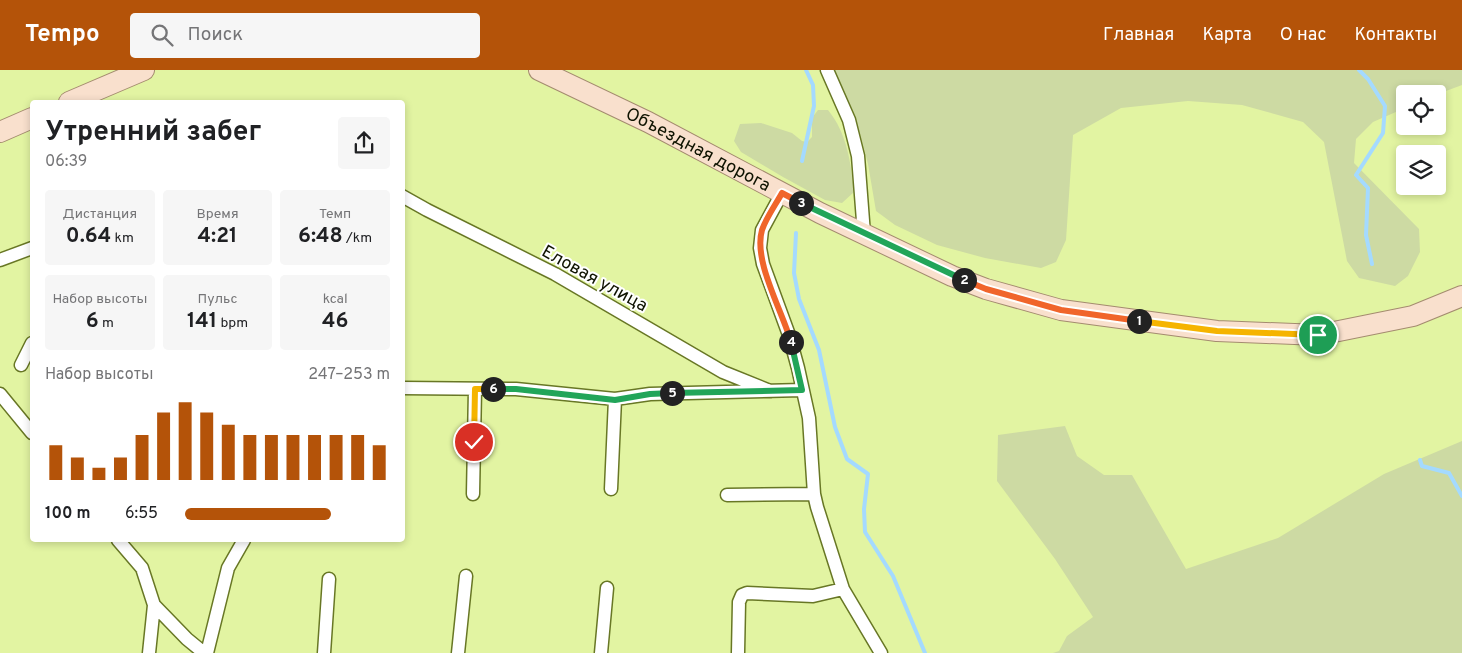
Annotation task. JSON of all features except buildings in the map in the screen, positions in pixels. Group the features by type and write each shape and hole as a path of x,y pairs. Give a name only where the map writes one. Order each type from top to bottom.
{"main road":[{"path":"73,100 144,70"},
{"name":"Объездная дорога","path":"539,70 648,122 782,193 952,276 986,289 1061,310 1217,331 1318,335 1413,316 1462,296"},
{"path":"0,132 30,119"}],"street":[{"path":"827,70 850,120 858,156 864,234"},
{"path":"782,193 762,230 760,248 763,264 789,335 809,418 814,494 843,589 881,653"},
{"name":"Еловая улица","path":"405,198 555,274 723,372 770,391"},
{"path":"0,260 30,249"},
{"path":"21,365 30,348"},
{"path":"405,388 516,389 615,400 650,394 802,390"},
{"path":"472,494 475,389"},
{"path":"0,394 30,431"},
{"path":"611,489 615,400"},
{"path":"727,495 814,494"},
{"path":"120,542 142,568 154,605 149,653"},
{"path":"154,605 187,639 205,653 228,568 243,542"},
{"path":"458,653 466,576"},
{"path":"324,653 329,579"},
{"path":"601,653 607,588"},
{"path":"738,653 739,602 742,595 813,596 843,589"}],"green space":[{"path":"833,70 1462,70 1462,85 1446,91 1446,85 1396,85 1396,112 1373,122 1356,139 1354,163 1419,229 1420,252 1408,276 1395,286 1359,278 1347,261 1324,142 1303,122 1242,105 1188,101 1121,108 1073,135 1066,240 1056,262 1041,268 985,258 937,245 895,225 876,211 868,164 855,115"},
{"path":"818,110 828,110 840,128 847,149 854,192 842,203 825,200 783,177 741,152 734,141 740,124 761,123 792,133 802,141 807,142 812,137 812,118"},
{"path":"1065,426 1077,456 1104,475 1132,475 1186,569 1278,538 1384,474 1462,441 1462,653 1053,653 1059,651 1067,636 1093,617 1055,559 997,481 998,435"}],"waterway":[{"path":"802,161 814,106 813,85 806,70"},
{"path":"1359,70 1368,79 1385,106 1383,133 1356,175 1368,188 1366,235 1372,264"},
{"path":"796,233 794,273 799,299 819,350 835,427 847,459 868,474 864,509 865,532 893,576 925,653"},
{"path":"1420,460 1422,466 1449,473 1462,496"}],"route":[{"path":"474,442 475,389 516,389 615,400 650,394 802,390 784,318 763,264 760,248 762,230 782,193 952,276 986,289 1061,310 1217,331 1318,335"}]}
